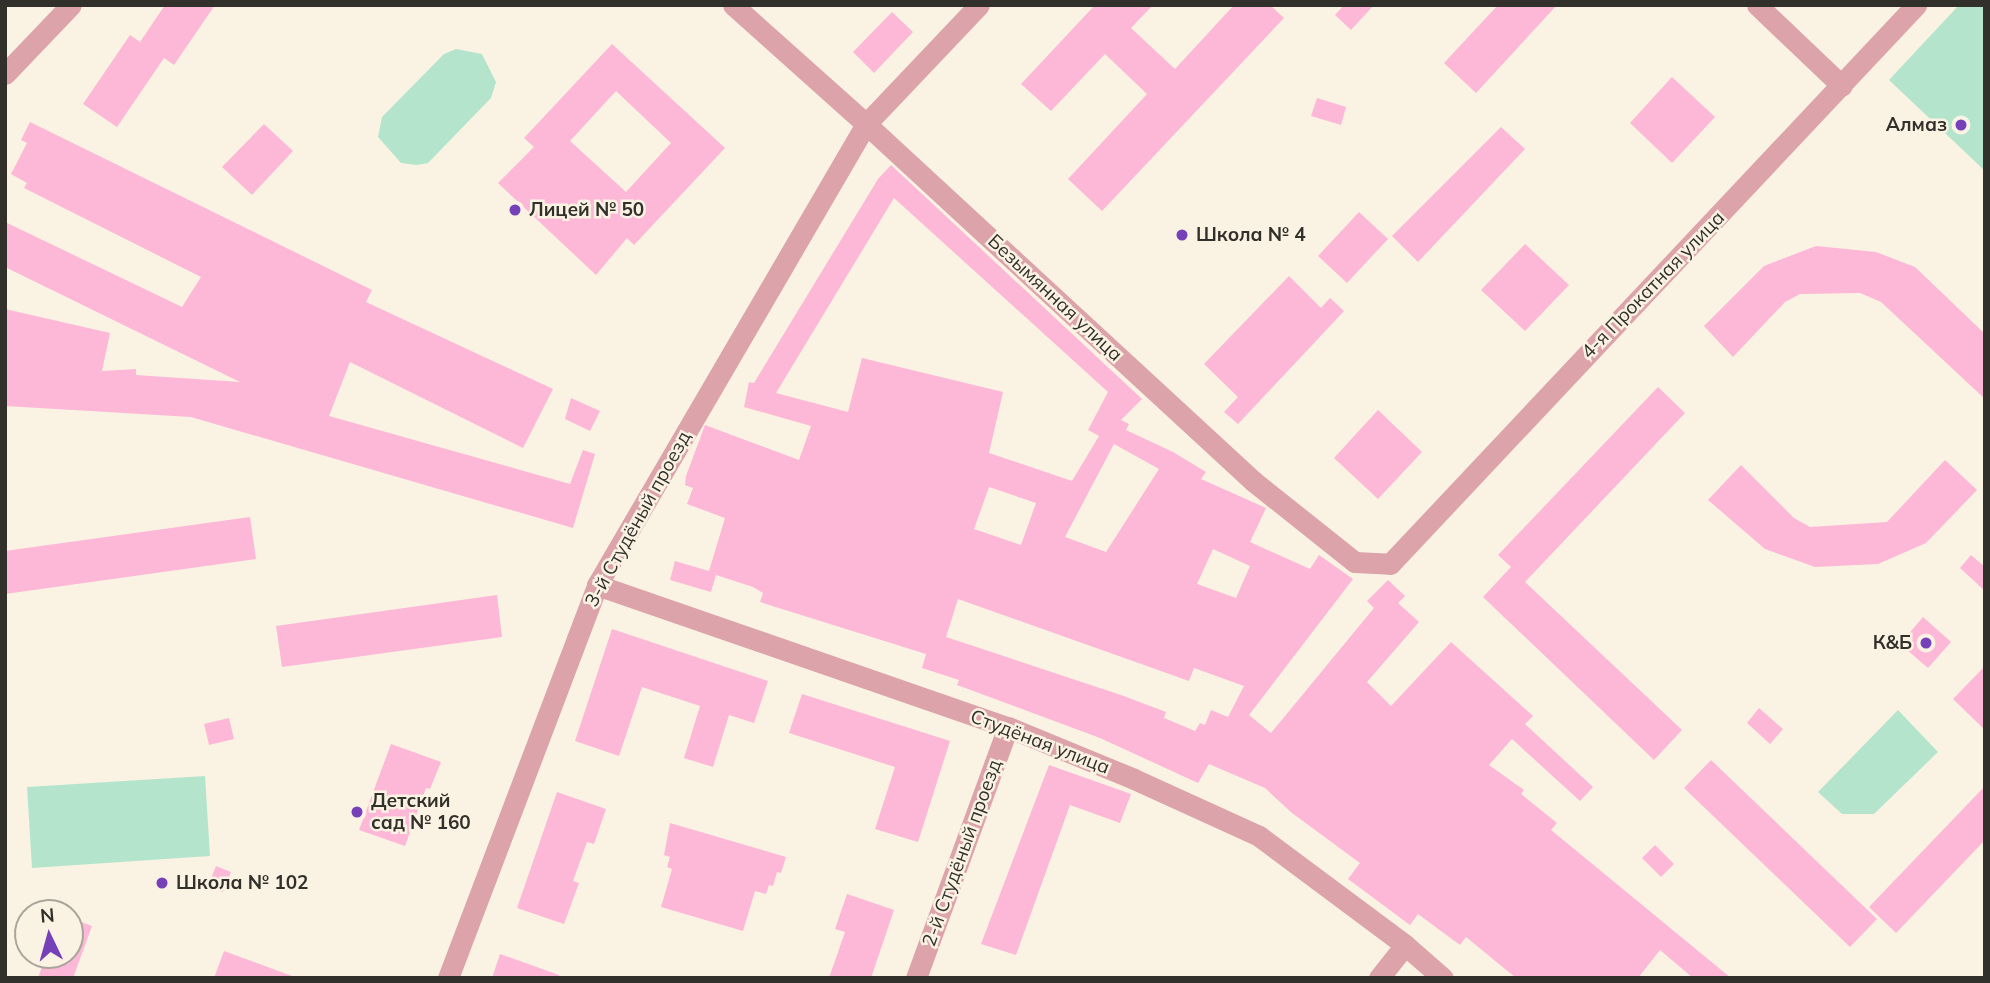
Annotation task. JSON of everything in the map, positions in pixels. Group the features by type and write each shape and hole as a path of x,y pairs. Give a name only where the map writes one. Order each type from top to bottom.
{"street":[{"path":"5,74 71,5"},
{"name":"Безымянная улица","path":"733,5 1253,481 1355,562 1390,564"},
{"name":"3-й Студёный проезд","path":"448,978 597,586 866,124 979,5"},
{"path":"1757,5 1842,86"},
{"name":"4-я Прокатная улица","path":"1390,564 1916,5"},
{"name":"Студёная улица","path":"597,586 1008,727 1134,779 1259,836 1405,945 1443,978"},
{"name":"2-й Студёный проезд","path":"916,978 1008,727"},
{"path":"1379,978 1405,945"}],"green space":[{"name":"Алмаз","path":"1959,5 1985,5 1985,171 1889,80"},
{"path":"456,49 482,54 496,82 491,98 428,163 401,163 378,137 382,117 444,54"},
{"path":"1898,710 1938,752 1874,814 1842,814 1818,792"},
{"path":"205,776 210,856 32,868 27,787"}],"building":[{"path":"165,5 215,5 174,65 164,58 117,127 83,104 130,35 140,42"},
{"path":"1095,5 1153,5 1131,28 1175,69 1234,5 1270,5 1284,18 1102,211 1068,179 1147,94 1105,54 1051,111 1021,84"},
{"path":"1344,5 1374,5 1351,30 1335,15"},
{"path":"1498,5 1557,5 1476,93 1444,63"},
{"path":"892,12 913,32 874,73 853,52"},
{"path":"612,44 725,148 634,245 627,238 596,275 498,183 534,147 524,138","holes":["616,91 671,143 626,192 570,141"]},
{"path":"1672,77 1715,117 1672,163 1630,123"},
{"path":"1317,98 1346,107 1341,125 1311,116"},
{"path":"30,122 372,290 366,302 553,389 523,448 350,362 329,416 570,484 583,450 595,454 573,528 191,417 5,406 5,309 110,333 102,371 136,369 136,375 240,382 5,267 5,222 182,307 201,277 24,188 27,183 11,174 27,143 21,140"},
{"path":"264,124 293,151 252,195 222,167"},
{"path":"1501,127 1525,149 1418,262 1392,236"},
{"path":"891,165 1142,399 1121,420 1129,424 1126,430 1173,452 1206,472 1201,479 1266,508 1250,542 1310,569 1319,555 1353,579 1249,715 1271,733 1374,608 1367,601 1388,580 1405,596 1398,603 1419,622 1367,682 1391,706 1451,642 1533,716 1525,724 1593,787 1580,801 1512,739 1489,765 1524,790 1521,794 1557,823 1551,830 1731,978 1693,978 1660,950 1638,978 1516,978 1466,937 1460,945 1418,914 1410,925 1348,879 1360,863 1292,813 1265,788 1209,764 1198,783 1100,738 957,685 959,680 922,668 926,654 760,602 763,593 753,587 716,575 711,592 670,580 675,561 709,571 725,518 687,504 693,488 685,485 686,476 705,425 799,460 811,426 744,407 749,382 754,383 878,179","holes":["894,198 1108,392 1088,430 1099,436 1072,481 989,453 1003,392 862,358 848,412 776,393","1114,444 1159,469 1106,552 1065,537","989,487 1036,503 1021,545 974,529","1213,549 1250,566 1236,598 1197,584","958,599 1189,681 1194,668 1244,686 1228,717 1211,710 1205,725 1200,723 1195,731 1164,718 1166,712 946,637"]},
{"path":"1359,212 1388,239 1347,283 1318,256"},
{"path":"1525,244 1569,285 1525,331 1481,290"},
{"path":"1816,246 1876,252 1915,267 1985,334 1985,399 1881,302 1860,293 1800,294 1785,302 1733,357 1704,326 1764,266"},
{"path":"1289,276 1321,308 1330,298 1344,311 1238,424 1224,412 1238,397 1204,364"},
{"path":"1658,387 1685,413 1525,582 1682,730 1654,760 1483,597 1511,567 1498,555"},
{"path":"571,398 600,411 590,431 565,419"},
{"path":"1378,410 1422,452 1378,499 1334,458"},
{"path":"1945,460 1977,490 1926,543 1878,564 1815,567 1765,549 1708,500 1741,465 1794,518 1810,527 1887,522"},
{"path":"250,517 256,559 5,594 5,551"},
{"path":"1971,555 1985,567 1985,591 1960,568"},
{"path":"497,595 502,637 282,667 276,626"},
{"name":"К&Б","path":"1923,617 1951,642 1928,668 1900,644"},
{"path":"612,629 768,681 754,723 729,715 713,767 684,758 700,706 642,687 619,756 575,741"},
{"path":"1985,666 1985,730 1953,699"},
{"path":"802,694 950,741 918,842 875,829 895,767 789,733"},
{"path":"1759,708 1783,729 1770,744 1747,723"},
{"path":"229,718 234,739 209,745 204,724"},
{"path":"391,744 441,762 430,789 426,788 405,846 359,830"},
{"path":"1711,760 1877,919 1850,947 1684,788"},
{"path":"1049,765 1131,794 1120,823 1070,805 1016,955 981,944"},
{"path":"1985,786 1985,840 1896,933 1869,907"},
{"path":"557,792 606,809 594,844 587,842 573,881 579,883 564,924 517,908"},
{"path":"670,823 786,857 781,873 777,872 773,886 769,885 766,894 755,891 743,931 661,907 672,869 667,867 670,857 664,855"},
{"path":"1655,845 1674,864 1661,877 1642,858"},
{"path":"216,866 231,872 223,892 208,886"},
{"path":"847,894 894,910 871,978 829,978 845,932 835,929"},
{"path":"84,923 92,926 84,948"},
{"path":"224,951 292,976 214,978"},
{"path":"500,954 559,975 559,978 492,978"},
{"path":"41,969 76,969 73,978 38,978"}],"place":[{"name":"Алмаз","path":"1961,125"},
{"name":"Лицей № 50","path":"515,210"},
{"name":"Школа № 4","path":"1182,235"},
{"name":"К&Б","path":"1926,643"},
{"name":"Детский сад № 160","path":"357,812"},
{"name":"Школа № 102","path":"162,883"}]}
